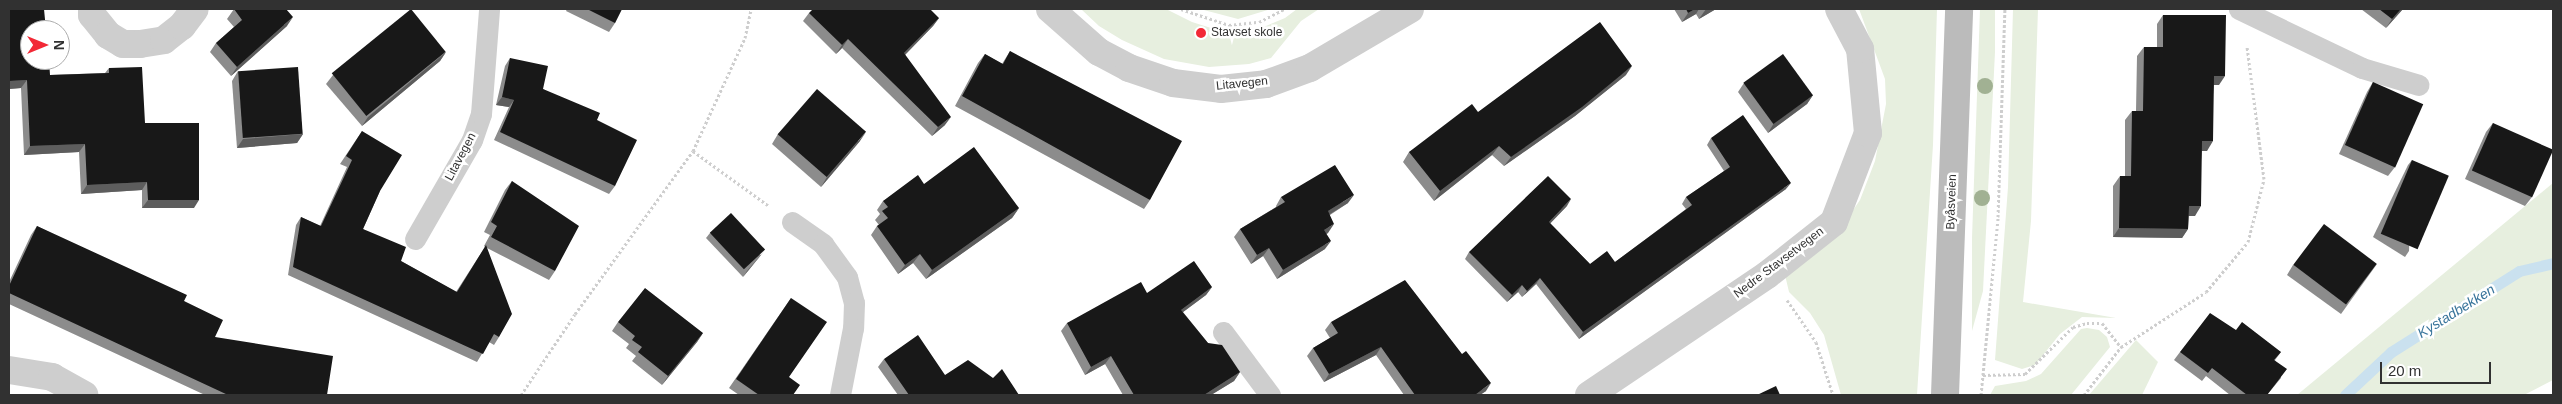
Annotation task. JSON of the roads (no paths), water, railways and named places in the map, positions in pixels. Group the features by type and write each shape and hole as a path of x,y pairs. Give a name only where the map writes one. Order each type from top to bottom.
{"main road":[{"name":"Byåsveien","path":"1945,395 1959,9"}],"street":[{"path":"92,9 92,15 108,35 123,44 140,44 164,40 182,26 195,9"},
{"name":"Litavegen","path":"1050,9 1099,52 1129,68 1173,83 1221,89 1266,84 1310,68 1410,9"},
{"name":"Nedre Stavsetvegen","path":"1588,395 1767,275 1834,222 1868,133 1860,49 1839,9"},
{"path":"9,370 52,377 84,395"}],"lane":[{"name":"Litavegen","path":"414,239 472,140 481,114 489,9"},
{"path":"2239,9 2362,68 2419,84"},
{"path":"792,222 823,244 848,276 854,303 853,328 840,395"},
{"path":"1223,332 1270,395"}],"waterway":[{"name":"Kystadbekken","path":"2345,395 2391,352 2519,271 2553,263"}],"place":[{"name":"Stavset skole","path":"1201,33"}]}
